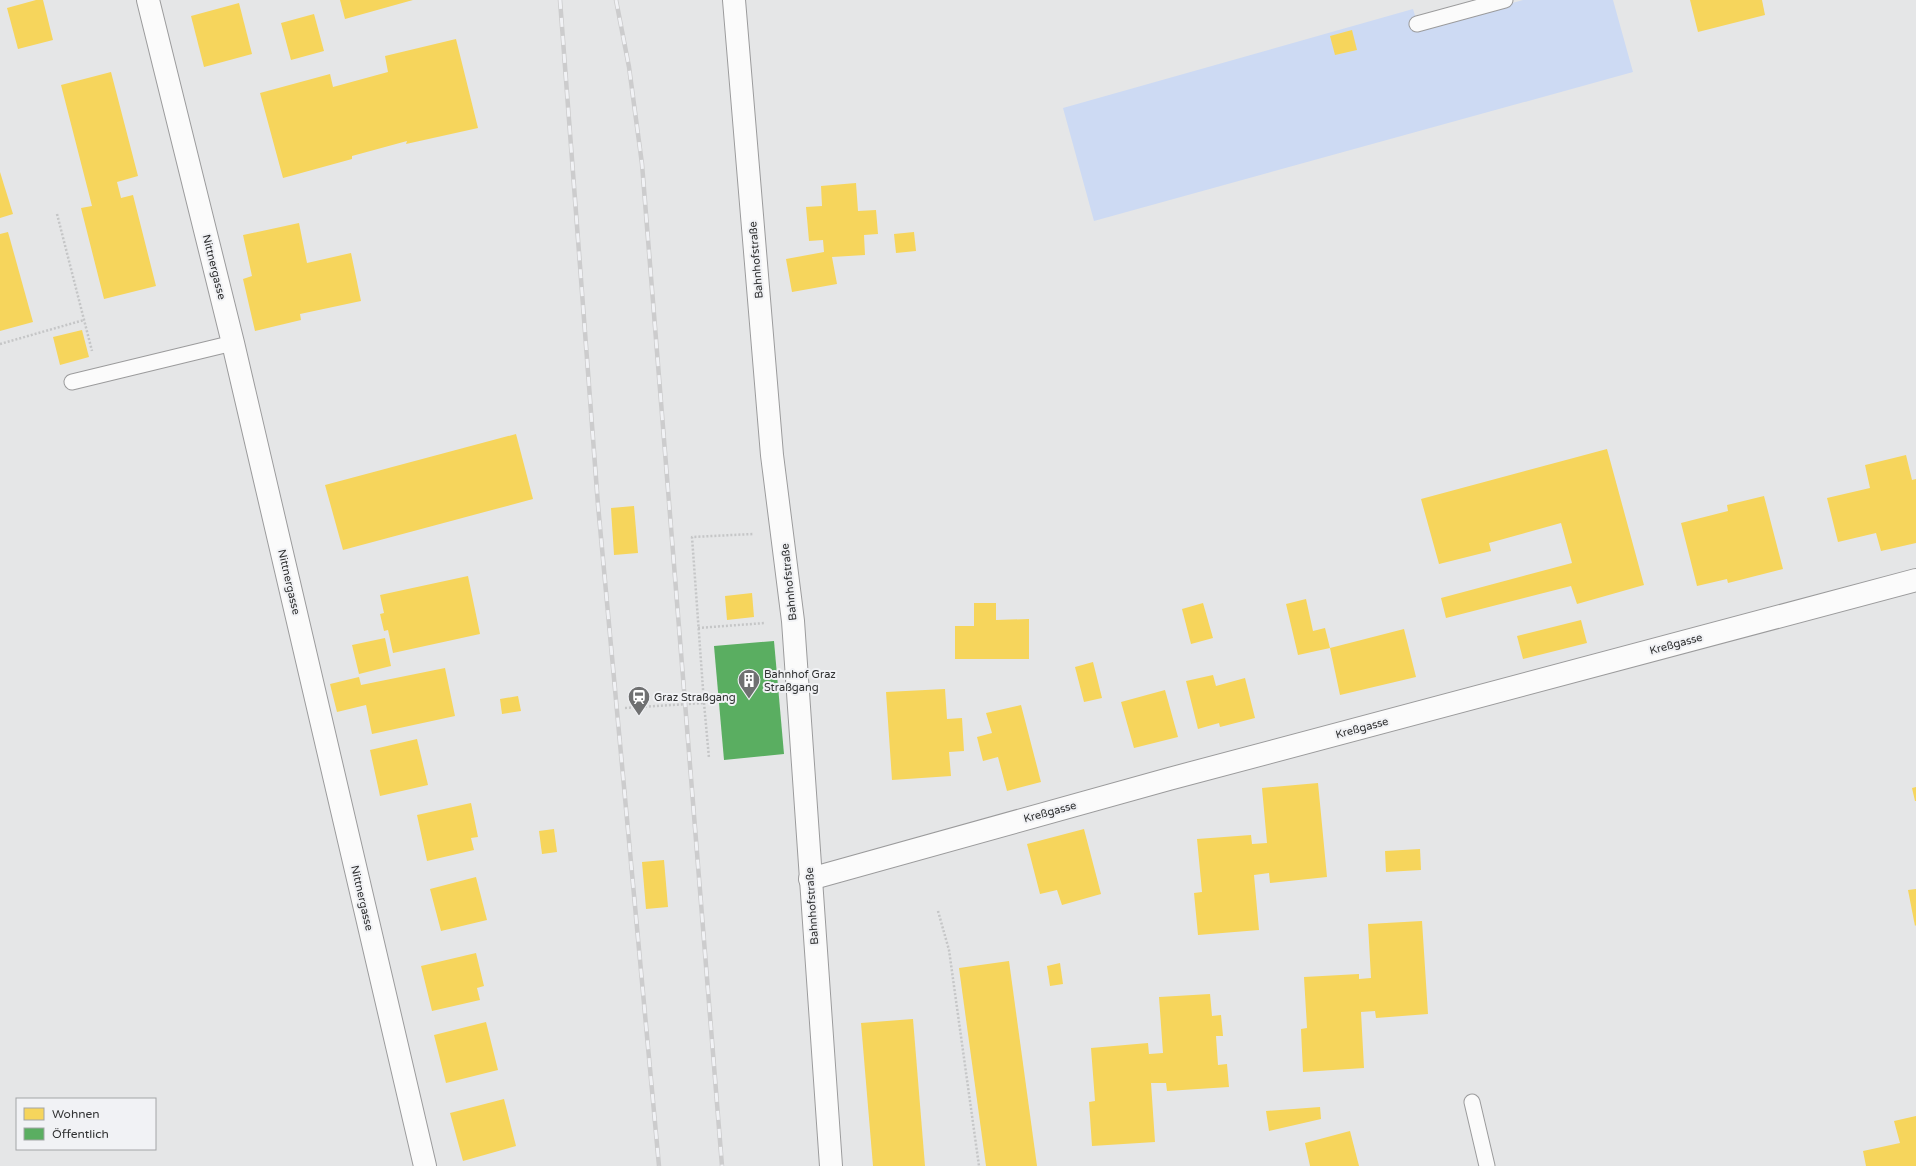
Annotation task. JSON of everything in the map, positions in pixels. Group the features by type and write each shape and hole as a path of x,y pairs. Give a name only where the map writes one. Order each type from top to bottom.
{"street":[{"name":"Nittnergasse","path":"148,0 233,343 425,1166"},
{"name":"Bahnhofstraße","path":"734,0 772,448 793,621 831,1166"},
{"name":"Kreßgasse","path":"810,879 1130,790 1916,580"}],"lane":[{"path":"1417,24 1505,0"},
{"path":"72,382 233,343"},
{"path":"1472,1102 1487,1166"}],"path":[{"path":"57,214 99,376"},
{"path":"0,344 84,320"},
{"path":"708,758 692,537 783,532"},
{"path":"698,628 793,621"},
{"path":"625,708 704,703"},
{"path":"938,911 949,950 979,1166"}],"shaded area":[{"path":"1523,0 1613,0 1633,72 1094,221 1063,108 1413,9 1419,29"}],"building: Wohnen":[{"path":"36,0 43,0 53,40 18,49 7,8"},
{"path":"340,0 413,0 345,19"},
{"path":"1690,0 1762,0 1765,15 1698,32"},
{"path":"239,3 252,54 204,67 191,16"},
{"path":"314,14 324,51 291,60 281,23"},
{"path":"1352,30 1357,50 1335,55 1330,36"},
{"path":"456,39 478,128 406,144 407,141 352,156 352,159 283,178 260,93 330,74 333,87 388,72 385,56"},
{"path":"111,72 138,176 117,182 121,198 133,195 156,286 104,299 81,208 92,206 61,85"},
{"path":"0,172 13,214 0,218"},
{"path":"856,183 858,211 876,210 878,234 864,235 865,255 832,257 837,284 792,292 786,259 824,252 823,240 809,241 806,207 822,206 821,186"},
{"path":"299,223 307,263 351,253 361,301 300,314 301,320 255,331 243,279 252,276 243,235"},
{"path":"8,232 33,322 0,331 0,234"},
{"path":"914,232 916,251 896,253 894,234"},
{"path":"82,330 89,357 60,365 53,337"},
{"path":"516,434 533,499 343,550 325,485"},
{"path":"1607,449 1644,585 1577,604 1571,586 1446,618 1441,598 1572,563 1561,523 1489,543 1491,551 1439,564 1421,499"},
{"path":"1906,455 1912,480 1916,479 1916,543 1881,551 1876,533 1838,542 1827,498 1870,488 1865,465"},
{"path":"1764,496 1783,569 1728,583 1727,579 1697,586 1681,523 1728,511 1727,505"},
{"path":"634,506 638,553 614,555 611,508"},
{"path":"468,576 480,634 393,653 388,630 384,631 380,614 384,613 380,595"},
{"path":"752,593 754,617 727,620 725,596"},
{"path":"1306,599 1313,631 1325,628 1330,648 1298,655 1286,604"},
{"path":"974,603 996,603 996,620 1029,619 1029,659 955,659 955,626 974,626"},
{"path":"1203,603 1213,638 1191,644 1182,609"},
{"path":"1581,620 1587,643 1523,659 1517,636"},
{"path":"1404,629 1416,677 1340,695 1330,648"},
{"path":"385,638 391,666 359,674 352,645"},
{"path":"1093,662 1102,698 1084,702 1075,667"},
{"path":"445,668 455,716 372,734 366,705 337,712 330,684 359,677 361,685"},
{"path":"1213,675 1216,686 1245,678 1255,718 1220,727 1219,723 1198,729 1186,681"},
{"path":"945,689 947,719 962,718 964,751 949,752 951,776 892,780 886,692"},
{"path":"1165,690 1178,737 1134,748 1121,702"},
{"path":"518,696 521,711 502,714 500,699"},
{"path":"1021,705 1041,782 1007,791 998,757 983,761 977,737 992,733 986,713"},
{"path":"417,739 428,785 380,796 370,750"},
{"path":"1318,783 1327,877 1270,883 1269,873 1254,875 1259,930 1198,935 1194,893 1202,892 1197,839 1251,835 1252,844 1267,843 1262,788"},
{"path":"1916,787 1916,801 1915,801 1912,788"},
{"path":"471,803 478,837 471,838 474,850 427,861 417,815"},
{"path":"554,829 557,852 542,854 539,831"},
{"path":"1084,829 1101,894 1062,905 1057,890 1040,894 1027,844"},
{"path":"1420,849 1421,870 1386,872 1385,851"},
{"path":"664,860 668,907 646,909 642,862"},
{"path":"476,877 487,920 441,931 430,889"},
{"path":"1916,889 1916,925 1915,926 1908,890"},
{"path":"1422,921 1428,1014 1376,1018 1375,1011 1361,1012 1364,1068 1303,1072 1301,1029 1307,1028 1304,977 1359,974 1359,979 1371,978 1368,924"},
{"path":"476,953 484,986 477,988 480,1000 432,1011 421,966"},
{"path":"1009,961 1037,1166 986,1166 959,968"},
{"path":"1060,963 1063,984 1050,986 1047,966"},
{"path":"1210,994 1212,1016 1221,1015 1223,1036 1216,1036 1218,1065 1227,1064 1229,1087 1167,1091 1166,1083 1151,1083 1155,1142 1092,1146 1089,1102 1095,1101 1091,1048 1148,1043 1149,1054 1163,1053 1159,997"},
{"path":"913,1019 925,1166 873,1166 861,1023"},
{"path":"486,1022 498,1070 446,1083 434,1035"},
{"path":"504,1099 516,1146 463,1161 450,1113"},
{"path":"1320,1107 1321,1119 1269,1131 1266,1111"},
{"path":"1916,1116 1916,1166 1866,1166 1863,1151 1900,1143 1894,1121"},
{"path":"1350,1131 1359,1166 1310,1166 1305,1143"}],"building: Öffentlich":[{"name":"Bahnhof Graz Straßgang","path":"774,641 784,754 724,760 714,646"}],"railway":[{"path":"560,0 598,505 659,1166"},
{"path":"616,0 629,67 642,164 722,1166"}],"place":[{"name":"Bahnhof Graz Straßgang","path":"749,700"},
{"name":"Graz Straßgang","path":"639,716"}]}
